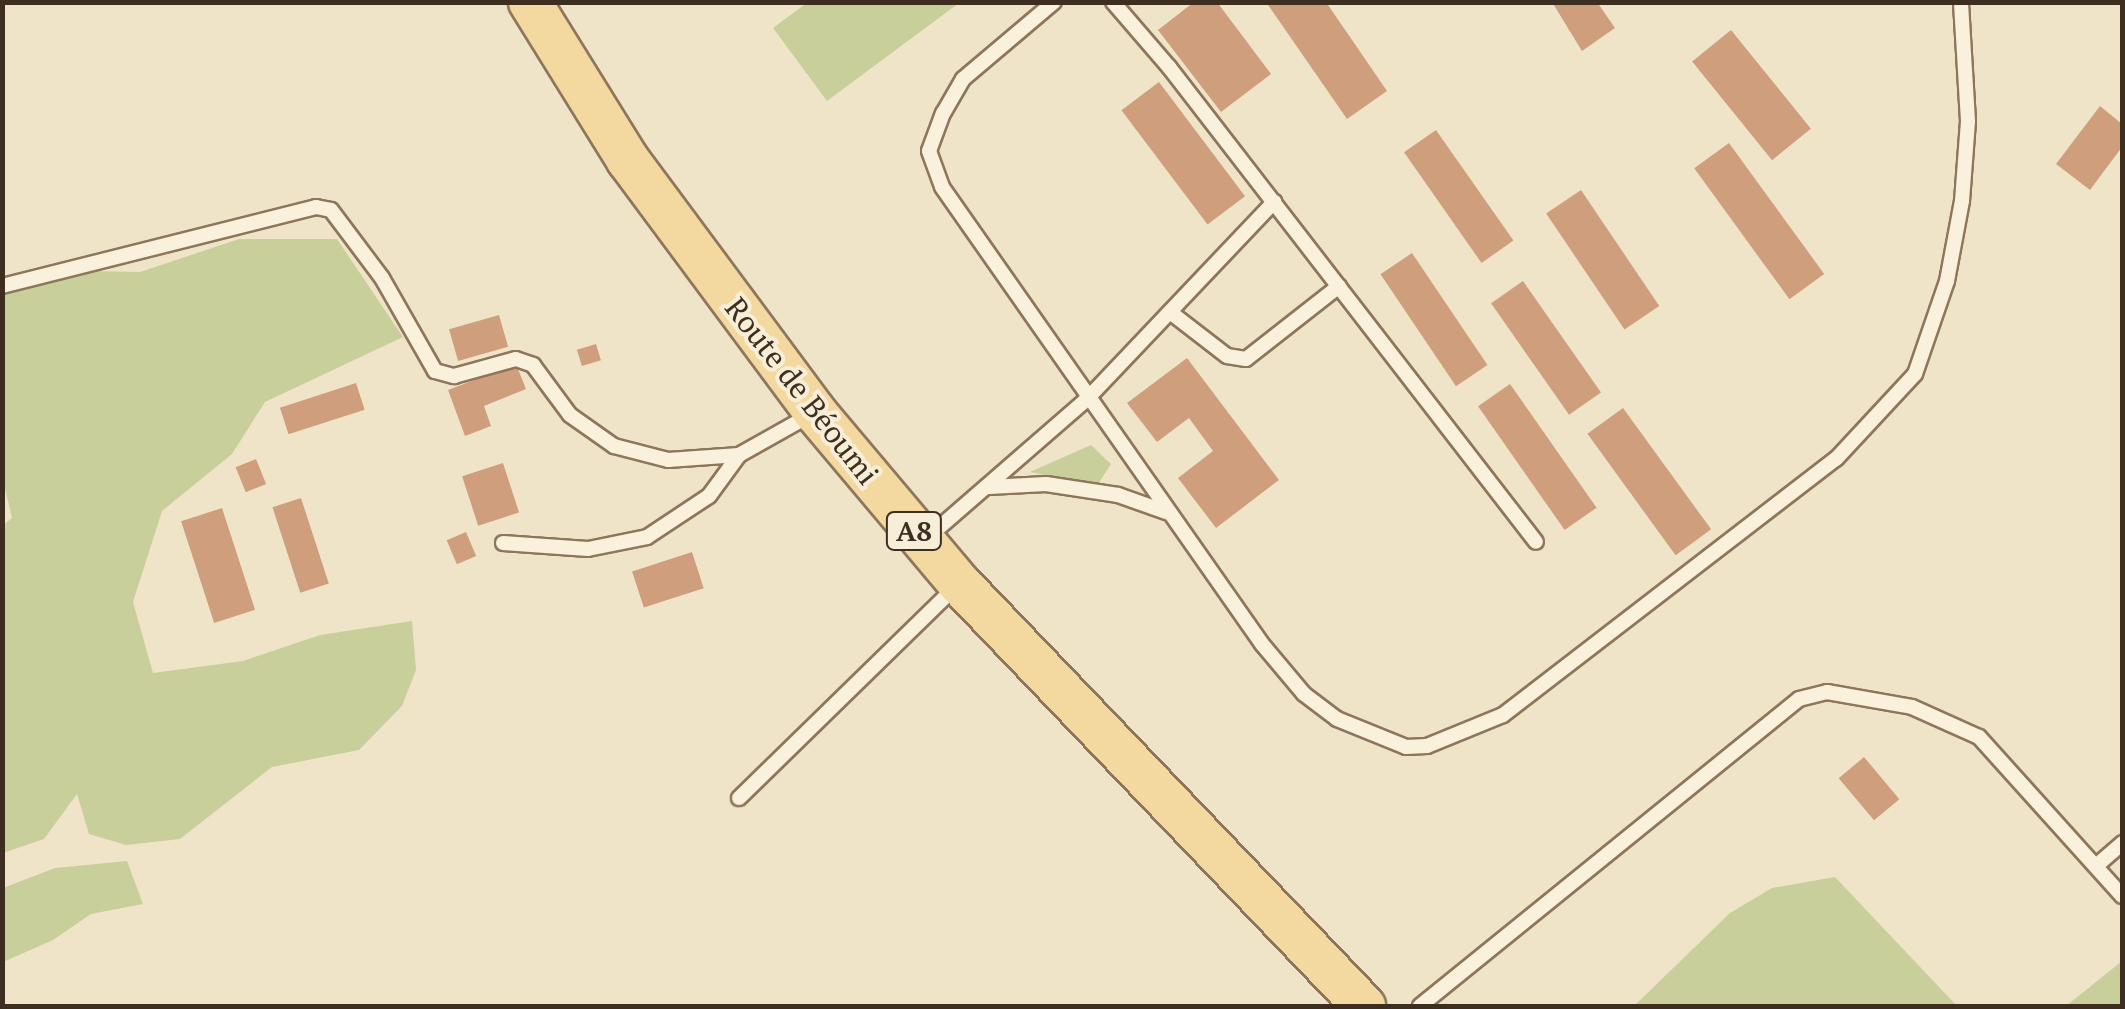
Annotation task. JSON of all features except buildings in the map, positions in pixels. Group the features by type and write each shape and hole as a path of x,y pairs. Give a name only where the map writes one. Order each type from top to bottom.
{"main road":[{"name":"Route de Béoumi","path":"530,2 628,160 815,412 959,583 1364,1006"}],"lane":[{"path":"1054,2 963,79 929,151 942,187 1166,512 1304,694 1358,732 1388,744 1427,746 1503,715 1836,459 1916,374 1947,281 1962,201 1968,121 1961,2"},
{"path":"1113,2 1274,202 1536,542"},
{"path":"923,542 1087,400 1274,202"},
{"path":"2,286 316,207 331,210 382,278 434,371 454,376 516,359 533,365 570,415 614,446 668,460 739,455"},
{"path":"1170,312 1227,356 1246,360 1339,286"},
{"path":"503,543 588,549 647,537 709,496 739,455 815,412"},
{"path":"988,487 1046,484 1118,495 1166,512"},
{"path":"739,798 959,583"},
{"path":"1420,1006 1799,700 1828,692 1862,693 1912,707 1979,737 2122,896"},
{"path":"2096,866 2122,843"}],"green space":[{"path":"808,2 959,3 827,101 773,28"},
{"path":"239,239 337,239 403,337 265,402 232,454 162,511 133,602 153,673 243,661 320,635 412,621 416,670 402,706 359,750 272,767 180,839 126,845 89,834 77,794 44,839 3,853 2,526 12,518 2,476 2,287 40,270 140,272"},
{"path":"1091,445 1111,464 1097,486 1030,472"},
{"path":"127,861 143,904 91,914 53,940 3,962 3,888 55,868"},
{"path":"1835,877 1957,1006 1634,1006 1730,913 1772,888"},
{"path":"2122,961 2122,1006 2066,1006"}]}
